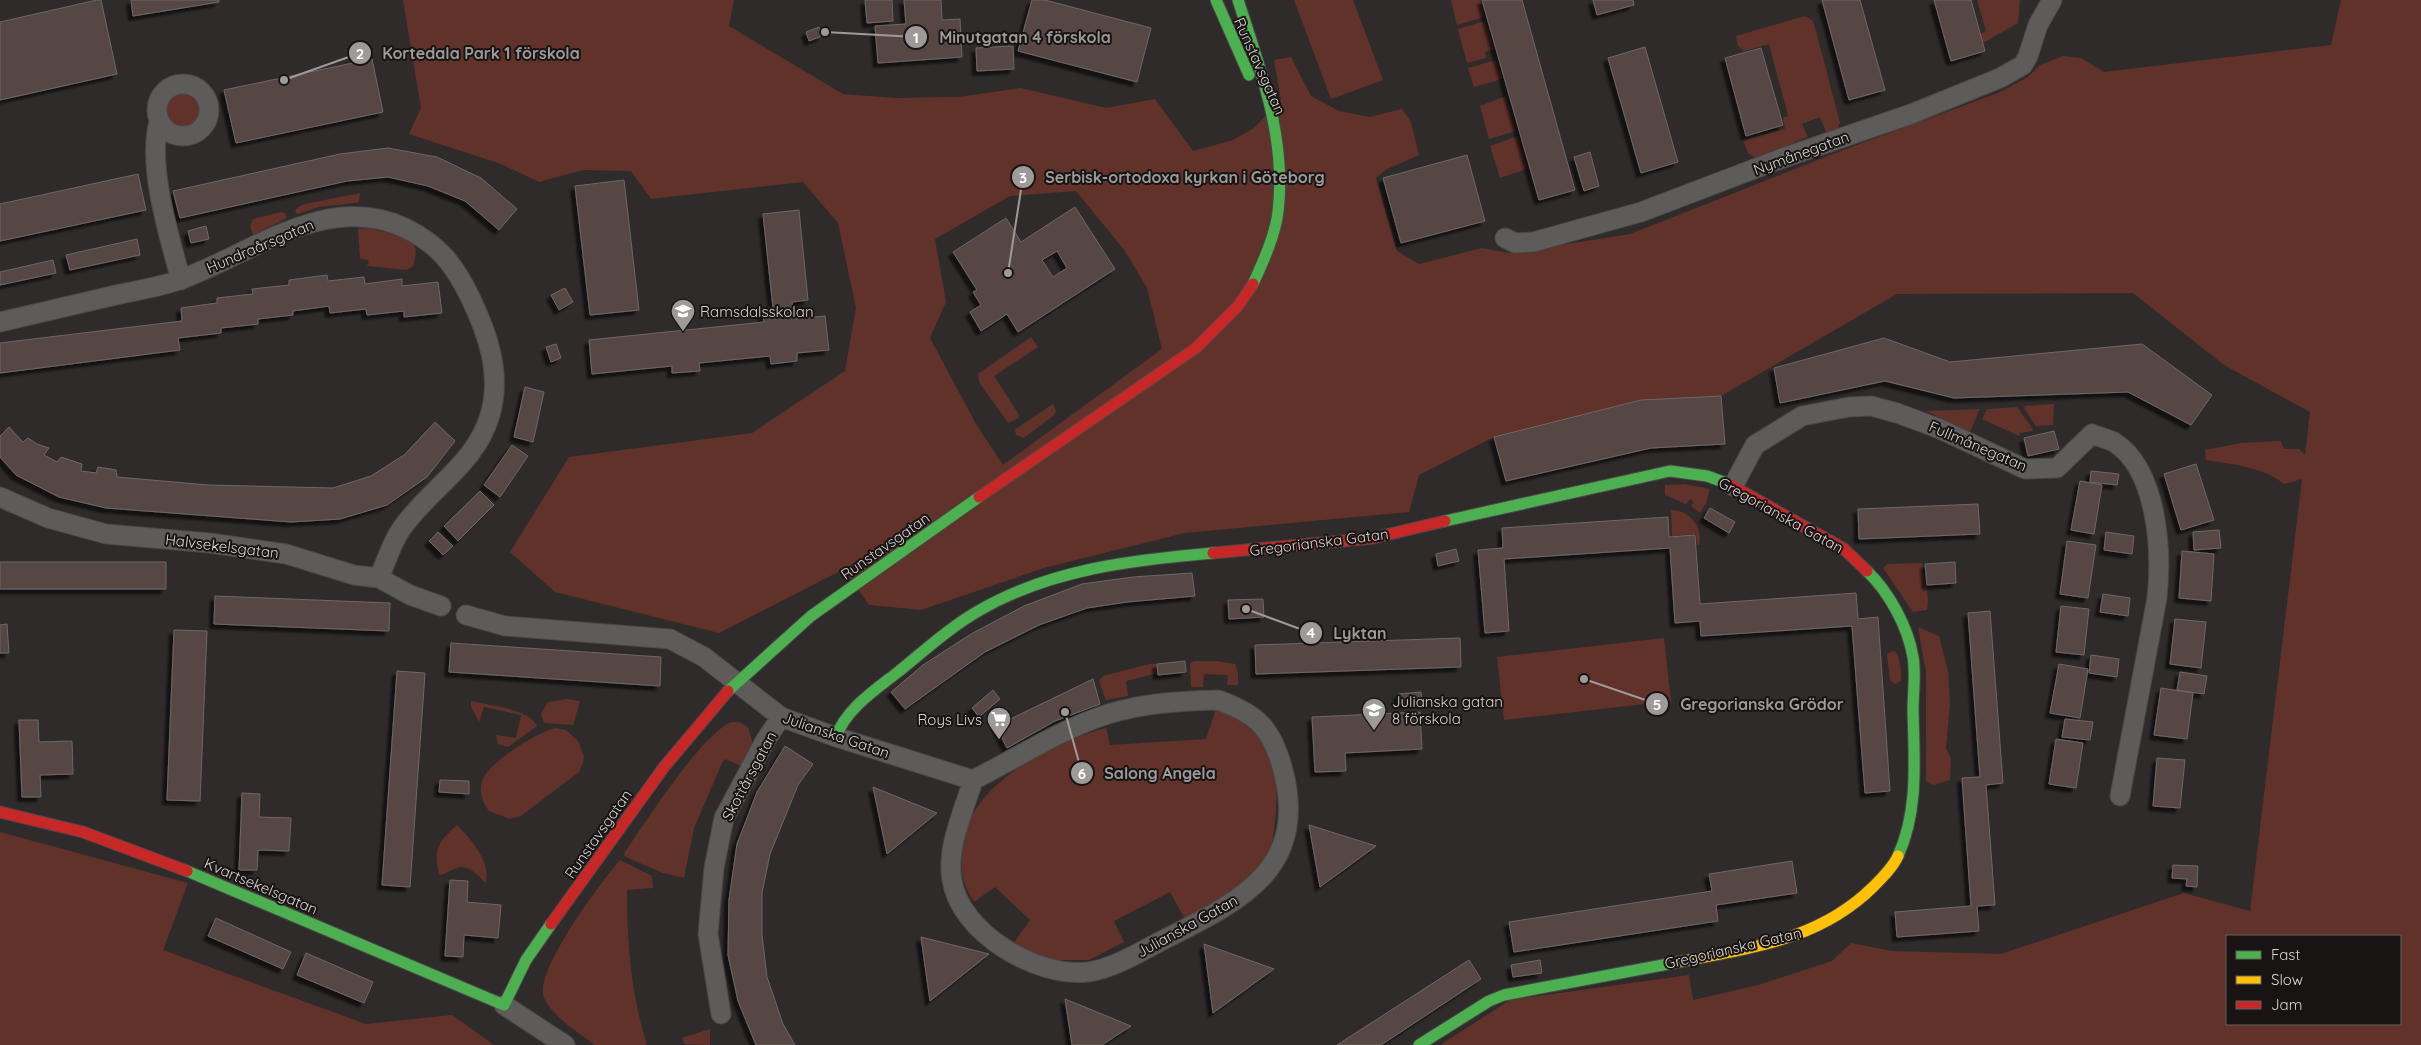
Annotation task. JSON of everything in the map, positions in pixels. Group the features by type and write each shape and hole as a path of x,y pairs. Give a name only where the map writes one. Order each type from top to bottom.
{"street":[{"name":"Runstavsgatan","path":"1216,0 1276,143"},
{"name":"Runstavsgatan","path":"504,1005 526,960 664,767 736,682 811,616 1084,423 1188,353 1221,326 1254,283 1273,234 1278,212 1279,188 1276,143 1267,88 1238,0"},
{"name":"Nymånegatan","path":"1505,238 1515,243 1533,242 1641,212 1783,158 1911,114 2000,78 2016,70 2026,60 2038,25 2052,0"},
{"path":"159,122 155,136 163,209 181,280"},
{"name":"Hundraårsgatan","path":"0,322 181,280 242,254 301,225 323,219 350,216 390,221 425,238 448,260 460,277 482,323 492,360 495,390 490,416 469,457 402,528 379,578"},
{"name":"Fullmånegatan","path":"1733,486 1755,445 1802,416 1871,406 1897,413 1940,429 2025,469 2057,468 2092,434 2113,442 2126,452 2150,495 2156,527 2160,568 2157,598 2120,796"},
{"name":"Gregorianska Gatan","path":"836,737 840,726 861,702 945,633 980,610 1016,593 1086,569 1137,560 1373,538 1657,472 1670,471 1707,476 1733,486 1844,549 1872,576 1901,620 1913,657 1914,796 1906,839 1897,858 1882,878 1862,898 1818,928 1730,952 1504,995 1489,1001 1419,1045"},
{"name":"Halvsekelsgatan","path":"0,497 48,518 106,534 264,549 354,575 379,578 410,595 440,606"},
{"path":"466,615 505,626 670,639 704,657 736,682"},
{"name":"Julianska Gatan","path":"736,682 781,717 836,737 973,780 1079,726 1107,714 1170,701 1218,700 1254,716 1269,732 1278,752 1287,784 1287,832 1274,865 1254,887 1227,907 1118,963 1089,972 1048,969 1013,955 987,934 966,912 955,893 951,878 952,855 973,780"},
{"name":"Skottårsgatan","path":"721,1014 708,934 714,868 724,818 765,741 781,717"},
{"name":"Kvartsekelsgatan","path":"0,812 83,832 156,858 504,1005"},
{"path":"504,1005 565,1045"}],"shaded area":[{"path":"403,0 734,0 729,26 843,94 895,98 958,97 1021,88 1106,108 1155,99 1193,151 1233,140 1254,128 1281,100 1274,60 1291,57 1311,96 1339,111 1370,117 1402,109 1411,122 1419,155 1385,170 1376,178 1397,251 1419,264 1482,248 1509,253 1630,234 1851,147 1998,93 2028,77 2040,65 2063,56 2081,58 2104,72 2331,45 2341,0 2421,0 2421,1045 1440,1045 1510,1000 1689,975 1693,1000 1758,985 1832,961 1851,943 1892,951 2001,954 2184,893 2250,911 2302,479 2284,484 2276,478 2257,470 2206,460 2205,450 2241,443 2281,441 2284,449 2299,449 2305,455 2310,412 2224,365 2133,293 1897,294 1721,396 1641,400 1494,437 1419,475 1409,512 1185,533 1044,568 921,610 869,605 844,569 719,633 555,592 510,552 569,457 752,433 845,371 856,308 838,223 803,182 651,199 631,171 583,170 539,182 501,164 409,134 421,108","holes":["1076,191 1125,251 1147,288 1162,349 1003,465 976,424 930,338 946,302 935,239 1010,196"]},
{"path":"1294,0 1353,0 1383,80 1331,99"},
{"path":"1451,0 1480,0 1484,17 1457,25"},
{"path":"1977,0 2020,0 2018,23 1983,43 1980,34 1986,31"},
{"path":"1805,16 1812,20 1815,27 1840,123 1837,129 1826,132 1820,117 1802,124 1808,137 1755,158 1748,153 1743,140 1785,129 1783,118 1788,116 1769,44 1744,51 1738,46 1736,36"},
{"path":"1485,21 1494,49 1485,52 1486,58 1467,63 1458,29"},
{"path":"1496,60 1502,79 1474,87 1468,68"},
{"path":"179,93 193,96 201,108 196,121 179,130 167,126 163,111 169,99"},
{"path":"1506,96 1516,131 1489,139 1480,106"},
{"path":"1518,136 1527,169 1500,178 1490,146"},
{"path":"360,193 359,202 319,207 297,214 295,211 298,207 305,204"},
{"path":"281,212 285,213 287,218 253,235 250,226 253,219"},
{"path":"367,228 393,234 412,243 416,252 413,266 407,270 367,266 369,261 360,258 358,229"},
{"path":"1031,337 1038,347 994,376 1018,413 1019,418 1008,423 979,382 978,374"},
{"path":"1053,404 1056,411 1053,416 1024,438 1016,435 1015,430 1017,428"},
{"path":"2054,404 2053,425 2036,426 2024,408 2025,406"},
{"path":"2017,407 2033,429 2032,431 2020,433 2019,436 1982,419 1987,409"},
{"path":"1980,409 1970,432 1926,411"},
{"path":"1685,484 1710,489 1706,503 1700,513 1691,506 1694,502 1690,499 1686,504 1665,495 1665,485"},
{"path":"1671,510 1684,513 1694,521 1699,532 1699,545 1697,545 1696,534 1672,536"},
{"path":"1922,563 1927,592 1927,610 1913,612 1883,568 1888,564"},
{"path":"1918,627 1939,636 1948,670 1950,704 1946,749 1951,758 1950,780 1933,785 1926,781 1926,673"},
{"path":"1664,638 1671,701 1504,720 1497,657"},
{"path":"1893,651 1896,652 1901,674 1901,681 1895,684 1890,680 1887,654"},
{"path":"1194,661 1217,661 1235,664 1238,673 1238,685 1227,685 1228,675 1204,674 1203,687 1191,687 1190,663"},
{"path":"1149,664 1157,664 1158,673 1126,681 1128,696 1106,700 1099,681 1103,676"},
{"path":"567,699 580,701 573,725 544,723 541,714 548,702"},
{"path":"471,701 498,706 526,715 537,726 508,747 498,744 496,735 516,738 521,715 484,707 479,722 471,706"},
{"path":"1216,709 1238,718 1254,729 1266,744 1271,756 1275,770 1276,813 1271,857 1263,871 1244,888 1185,919 1170,892 1114,921 1124,942 1089,960 1049,960 1013,944 1030,920 995,887 974,902 963,879 962,857 965,840 970,820 981,802 1011,773 1049,750 1088,733 1106,728 1110,745 1206,739"},
{"path":"732,722 739,722 748,727 753,744 741,766 725,759 722,763 694,828 684,878 663,873 626,857 624,855 625,852 675,780 706,742 720,729"},
{"path":"556,728 566,730 578,741 584,756 579,772 521,816 510,819 489,811 481,792 483,779 487,772 515,748 548,730"},
{"path":"457,825 474,844 483,860 487,876 485,883 475,873 463,867 439,875 437,852 441,842"},
{"path":"0,832 188,883 163,950 366,1024 452,1015 494,1045 0,1045"},
{"path":"620,860 652,876 653,888 627,890 631,968 637,1007 647,1045 595,1045 560,1018 544,998 543,985 558,948 585,906"},
{"path":"710,1029 710,1045 684,1044 682,1038"}],"building":[{"path":"101,0 117,74 0,100 0,22"},
{"path":"131,0 219,0 219,2 133,16"},
{"path":"865,0 892,0 893,21 867,23"},
{"path":"904,0 941,0 942,20 960,19 962,57 878,63 875,26 906,24"},
{"path":"1032,0 1045,0 1151,28 1137,82 1018,51"},
{"path":"1482,0 1522,0 1575,190 1539,200"},
{"path":"1593,0 1633,0 1634,5 1597,15"},
{"path":"1822,0 1860,0 1885,90 1849,100"},
{"path":"1934,0 1971,0 1985,51 1951,61"},
{"path":"819,27 822,36 809,41 806,32"},
{"path":"1013,46 1014,69 977,71 976,48"},
{"path":"1645,47 1678,162 1641,173 1608,58"},
{"path":"1761,48 1783,125 1746,136 1725,58"},
{"path":"372,59 383,112 236,143 224,90"},
{"path":"388,148 437,157 481,178 517,209 499,230 465,201 428,186 388,177 347,181 180,218 173,191 340,154"},
{"path":"1590,152 1599,186 1584,191 1574,157"},
{"path":"1467,155 1485,221 1401,243 1383,178"},
{"path":"138,174 146,210 0,241 0,204"},
{"path":"624,180 639,310 590,315 575,186"},
{"path":"1075,207 1115,269 1018,332 1007,314 981,331 970,312 981,305 973,292 977,290 953,252 1006,218 1021,242","holes":["1057,251 1067,268 1053,277 1042,260"]},
{"path":"799,210 808,300 792,302 794,319 825,316 829,350 797,353 797,361 771,364 770,356 699,363 700,371 672,373 672,366 592,374 589,340 764,322 762,309 773,308 763,214"},
{"path":"206,226 209,239 191,243 188,231"},
{"path":"137,239 140,255 70,270 66,255"},
{"path":"53,260 56,273 0,285 0,272"},
{"path":"327,275 328,281 364,277 365,284 402,279 402,286 438,282 442,313 404,317 404,311 367,315 366,309 330,313 329,306 293,311 293,315 258,319 258,324 221,328 221,333 178,338 180,350 0,373 0,343 182,321 181,308 217,303 217,298 253,294 252,289 289,285 289,280"},
{"path":"565,288 573,302 559,310 551,295"},
{"path":"1884,338 1950,362 2142,344 2212,395 2191,425 2128,392 1954,398 1885,381 1780,403 1774,368"},
{"path":"556,344 561,358 551,362 546,347"},
{"path":"525,387 544,392 533,442 514,437"},
{"path":"1721,396 1725,444 1651,448 1506,481 1494,437 1641,400"},
{"path":"435,422 455,441 427,477 387,505 340,519 291,522 106,508 59,497 16,475 0,457 0,436 9,427 23,442 28,438 37,444 49,448 44,455 57,462 61,457 82,464 81,471 96,473 98,467 116,470 117,477 208,485 333,488 371,476 404,455"},
{"path":"2054,431 2059,449 2028,456 2024,438"},
{"path":"512,445 528,456 500,497 484,485"},
{"path":"2196,464 2214,520 2181,530 2164,474"},
{"path":"2091,471 2119,474 2117,485 2090,482"},
{"path":"2080,481 2102,485 2094,534 2071,530"},
{"path":"480,491 494,505 458,541 444,526"},
{"path":"1978,504 1980,534 1859,539 1858,509"},
{"path":"1710,508 1735,522 1729,533 1704,518"},
{"path":"1668,517 1669,537 1695,535 1700,604 1856,593 1858,619 1878,617 1890,791 1865,793 1852,626 1701,636 1700,621 1675,623 1670,548 1504,559 1509,631 1485,633 1478,550 1503,548 1502,528"},
{"path":"2219,530 2221,548 2194,550 2193,532"},
{"path":"438,532 453,546 443,555 429,541"},
{"path":"2106,532 2134,536 2132,554 2104,550"},
{"path":"2067,541 2096,545 2088,598 2060,594"},
{"path":"1456,549 1459,561 1438,566 1436,554"},
{"path":"2182,551 2214,554 2211,601 2179,598"},
{"path":"0,562 166,562 166,589 0,589"},
{"path":"1955,562 1956,583 1927,585 1925,564"},
{"path":"1192,573 1195,596 1127,602 1087,608 1039,625 985,652 905,709 891,692 923,665 971,634 1024,606 1082,584 1133,577"},
{"path":"2103,594 2130,598 2128,616 2100,612"},
{"path":"215,596 390,603 389,631 214,624"},
{"path":"1263,599 1264,617 1229,619 1228,600"},
{"path":"2061,606 2089,609 2084,655 2056,652"},
{"path":"1990,611 2003,783 1986,785 1995,905 1977,906 1979,931 1897,937 1895,912 1971,906 1962,778 1980,777 1968,613"},
{"path":"2175,619 2206,622 2201,668 2170,664"},
{"path":"7,624 9,653 0,653 0,625"},
{"path":"174,630 207,631 200,801 167,800"},
{"path":"1460,638 1461,667 1256,674 1255,645"},
{"path":"451,643 661,657 660,686 449,672"},
{"path":"2091,655 2119,659 2117,677 2089,673"},
{"path":"1185,661 1186,672 1158,675 1157,664"},
{"path":"2059,664 2088,669 2080,718 2050,713"},
{"path":"397,671 425,673 410,887 382,885"},
{"path":"2180,672 2207,676 2204,694 2177,690"},
{"path":"1093,679 1100,704 1055,721 1007,748 996,726"},
{"path":"2161,688 2193,693 2187,739 2154,735"},
{"path":"993,690 1000,699 979,717 972,708"},
{"path":"1421,692 1422,702 1399,704 1398,694"},
{"path":"1420,712 1422,749 1345,753 1346,771 1315,772 1312,717"},
{"path":"2065,719 2093,722 2090,740 2062,737"},
{"path":"19,720 38,720 39,742 72,741 73,774 40,775 41,797 22,797"},
{"path":"2056,739 2083,743 2076,788 2049,784"},
{"path":"785,746 813,764 798,785 770,854 762,893 762,935 767,977 783,1024 795,1045 756,1045 738,1001 728,955 729,900 737,844 757,792"},
{"path":"2157,758 2185,760 2180,808 2153,806"},
{"path":"440,780 469,781 469,794 439,792"},
{"path":"873,787 937,813 887,854"},
{"path":"242,793 260,794 259,817 291,818 289,851 258,850 257,870 239,870"},
{"path":"1309,825 1376,846 1320,887"},
{"path":"1792,861 1797,893 1716,905 1718,921 1514,952 1509,922 1712,891 1709,874"},
{"path":"2173,865 2198,866 2197,887 2186,886 2187,879 2172,878"},
{"path":"450,880 468,881 467,902 501,905 498,938 464,935 463,957 445,956"},
{"path":"216,918 291,952 283,969 208,936"},
{"path":"921,937 989,954 930,1001"},
{"path":"1204,944 1274,969 1213,1013"},
{"path":"306,953 373,982 364,1003 297,975"},
{"path":"1469,960 1481,979 1381,1045 1337,1045"},
{"path":"1540,960 1542,973 1513,977 1511,965"},
{"path":"1065,999 1131,1026 1102,1045 1072,1045"}],"traffic: fast":[{"path":"1216,0 1249,75"},
{"path":"1238,0 1270,104 1279,158 1278,212 1268,249 1253,284"},
{"path":"1445,521 1670,471 1707,476 1729,484"},
{"path":"728,691 811,616 979,497"},
{"path":"836,737 854,709 871,693 958,624 1007,596 1035,585 1093,569 1123,563 1213,553"},
{"path":"1867,571 1883,589 1902,622 1914,663 1914,784 1909,821 1905,839 1898,856"},
{"path":"187,871 504,1005 526,960 551,924"},
{"path":"1419,1045 1489,1001 1504,995 1684,961"}],"traffic: slow":[{"path":"1684,961 1736,951 1786,938 1832,918 1854,904 1874,886 1898,856"}],"traffic: jam":[{"path":"979,497 1196,348 1238,306 1253,284"},
{"path":"1729,484 1844,549 1867,571"},
{"path":"1213,553 1373,538 1445,521"},
{"path":"551,924 664,767 728,691"},
{"path":"0,812 83,832 187,871"}],"place":[{"name":"Minutgatan 4 förskola","path":"825,32"},
{"name":"Kortedala Park 1 förskola","path":"284,80"},
{"name":"Serbisk-ortodoxa kyrkan i Göteborg","path":"1008,273"},
{"name":"Ramsdalsskolan","path":"683,332"},
{"name":"Lyktan","path":"1246,609"},
{"name":"Gregorianska Grödor","path":"1584,679"},
{"name":"Salong Angela","path":"1065,712"},
{"name":"Julianska gatan 8 förskola","path":"1374,731"},
{"name":"Roys Livs","path":"999,740"}]}
